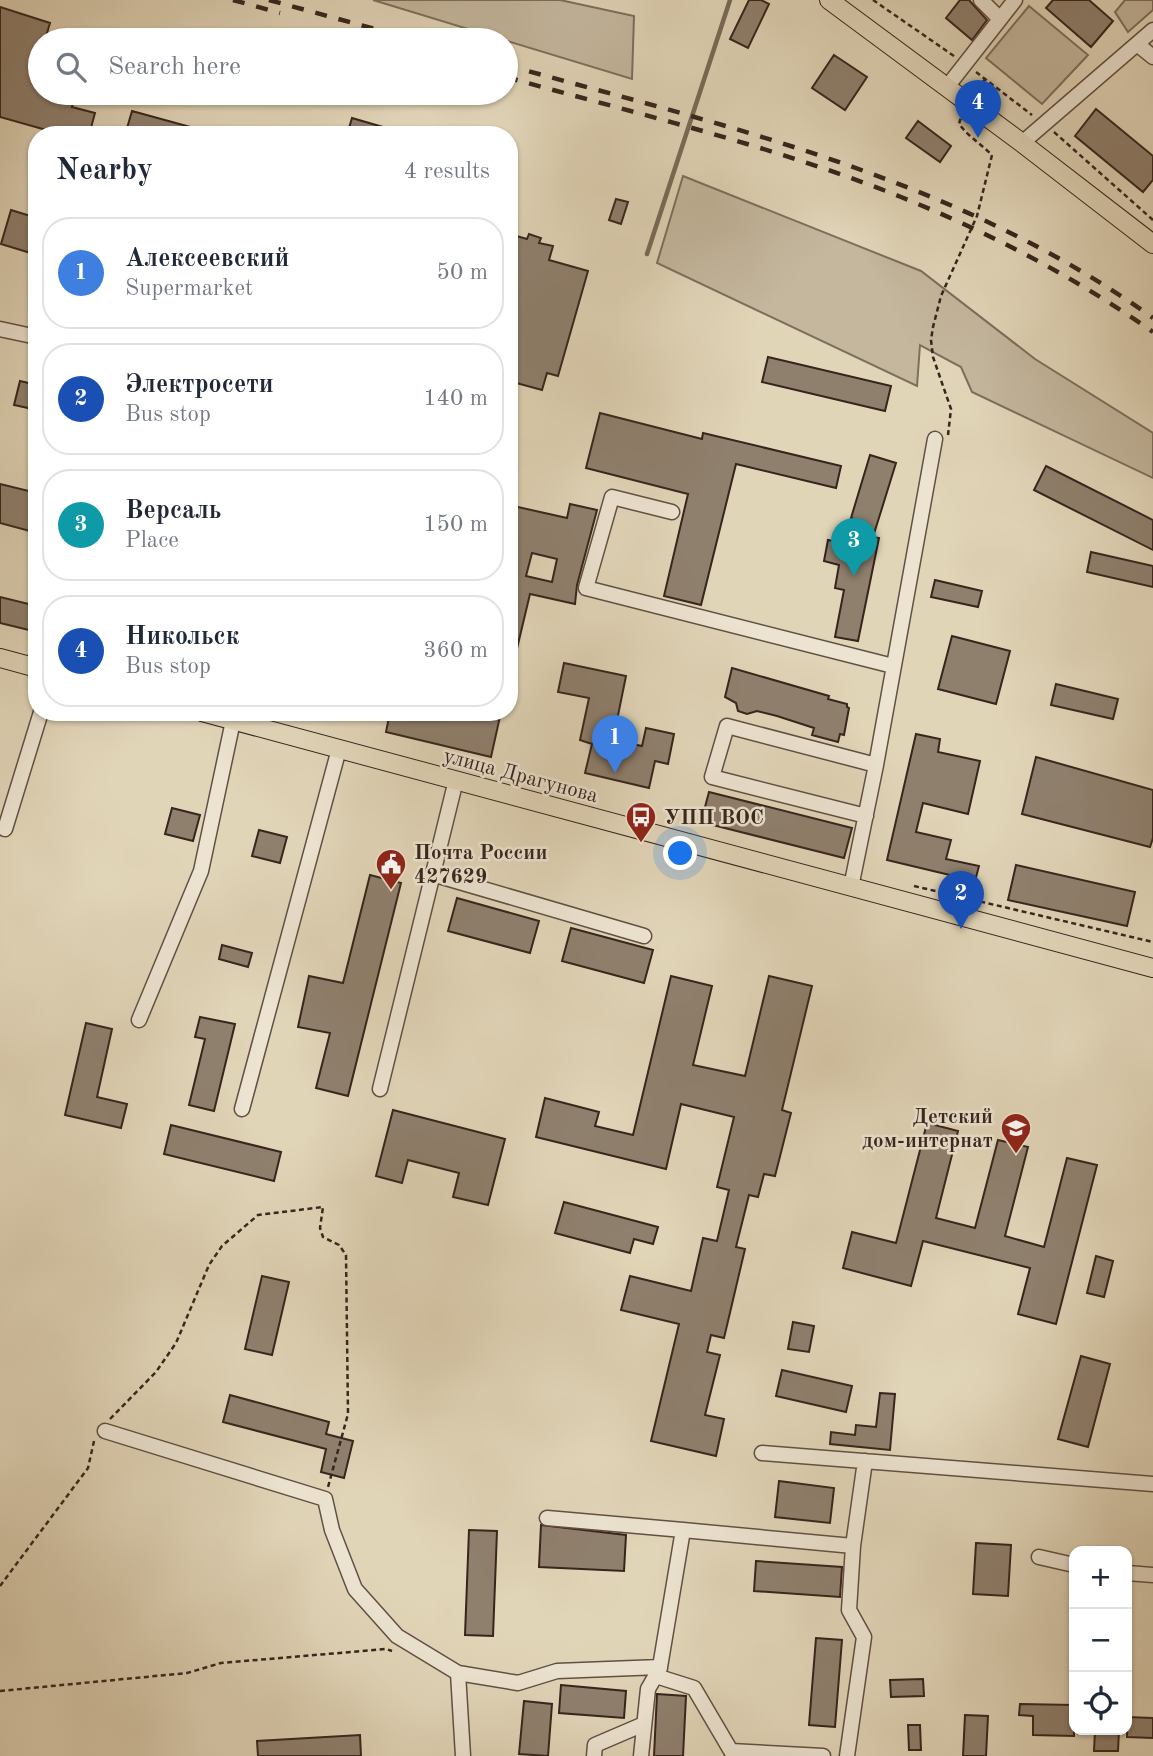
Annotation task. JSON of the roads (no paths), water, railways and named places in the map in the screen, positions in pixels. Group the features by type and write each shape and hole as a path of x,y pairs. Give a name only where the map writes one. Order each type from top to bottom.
{"main road":[{"path":"829,0 1022,142 1153,244"},
{"path":"0,658 28,665"},
{"name":"улица Драгунова","path":"237,721 1153,968"}],"street":[{"path":"981,0 1000,19"},
{"path":"947,87 1015,0"},
{"path":"1022,142 1153,30"},
{"path":"1137,44 1153,57"},
{"path":"0,329 28,335"},
{"path":"851,887 935,439"},
{"path":"672,512 612,497 586,588 893,666"},
{"path":"5,829 38,721"},
{"path":"139,1020 201,871 233,721"},
{"path":"866,816 712,777 727,726 876,765"},
{"path":"242,1109 339,749"},
{"path":"380,1089 456,780"},
{"path":"432,874 644,936"},
{"path":"102,1431 325,1499 332,1530 355,1589 397,1636 458,1674 518,1683 557,1671 658,1671 694,1688 731,1751 823,1756"},
{"path":"762,1453 1153,1484"},
{"path":"847,1756 864,1637 849,1610 853,1546 865,1461"},
{"path":"547,1518 853,1546"},
{"path":"640,1756 648,1689 658,1671 683,1530"},
{"path":"1039,1557 1069,1564"},
{"path":"1132,1573 1153,1575"},
{"path":"458,1674 463,1756"},
{"path":"594,1756 595,1745 644,1724"}],"waterway":[{"path":"647,254 730,0"}],"railway":[{"path":"233,0 280,13"},
{"path":"269,0 371,28"},
{"path":"518,68 759,136 842,163 923,194 1002,229 1079,270 1153,318"},
{"path":"518,80 755,146 901,197 1031,257 1153,332"}],"place":[{"name":"Никольск","path":"978,138"},
{"name":"Версаль","path":"854,576"},
{"name":"Алексеевский","path":"615,773"},
{"name":"УПП ВОС","path":"641,844"},
{"name":"Почта России 427629","path":"391,891"},
{"name":"Электросети","path":"961,929"},
{"name":"Детский дом-интернат","path":"1016,1155"}]}
